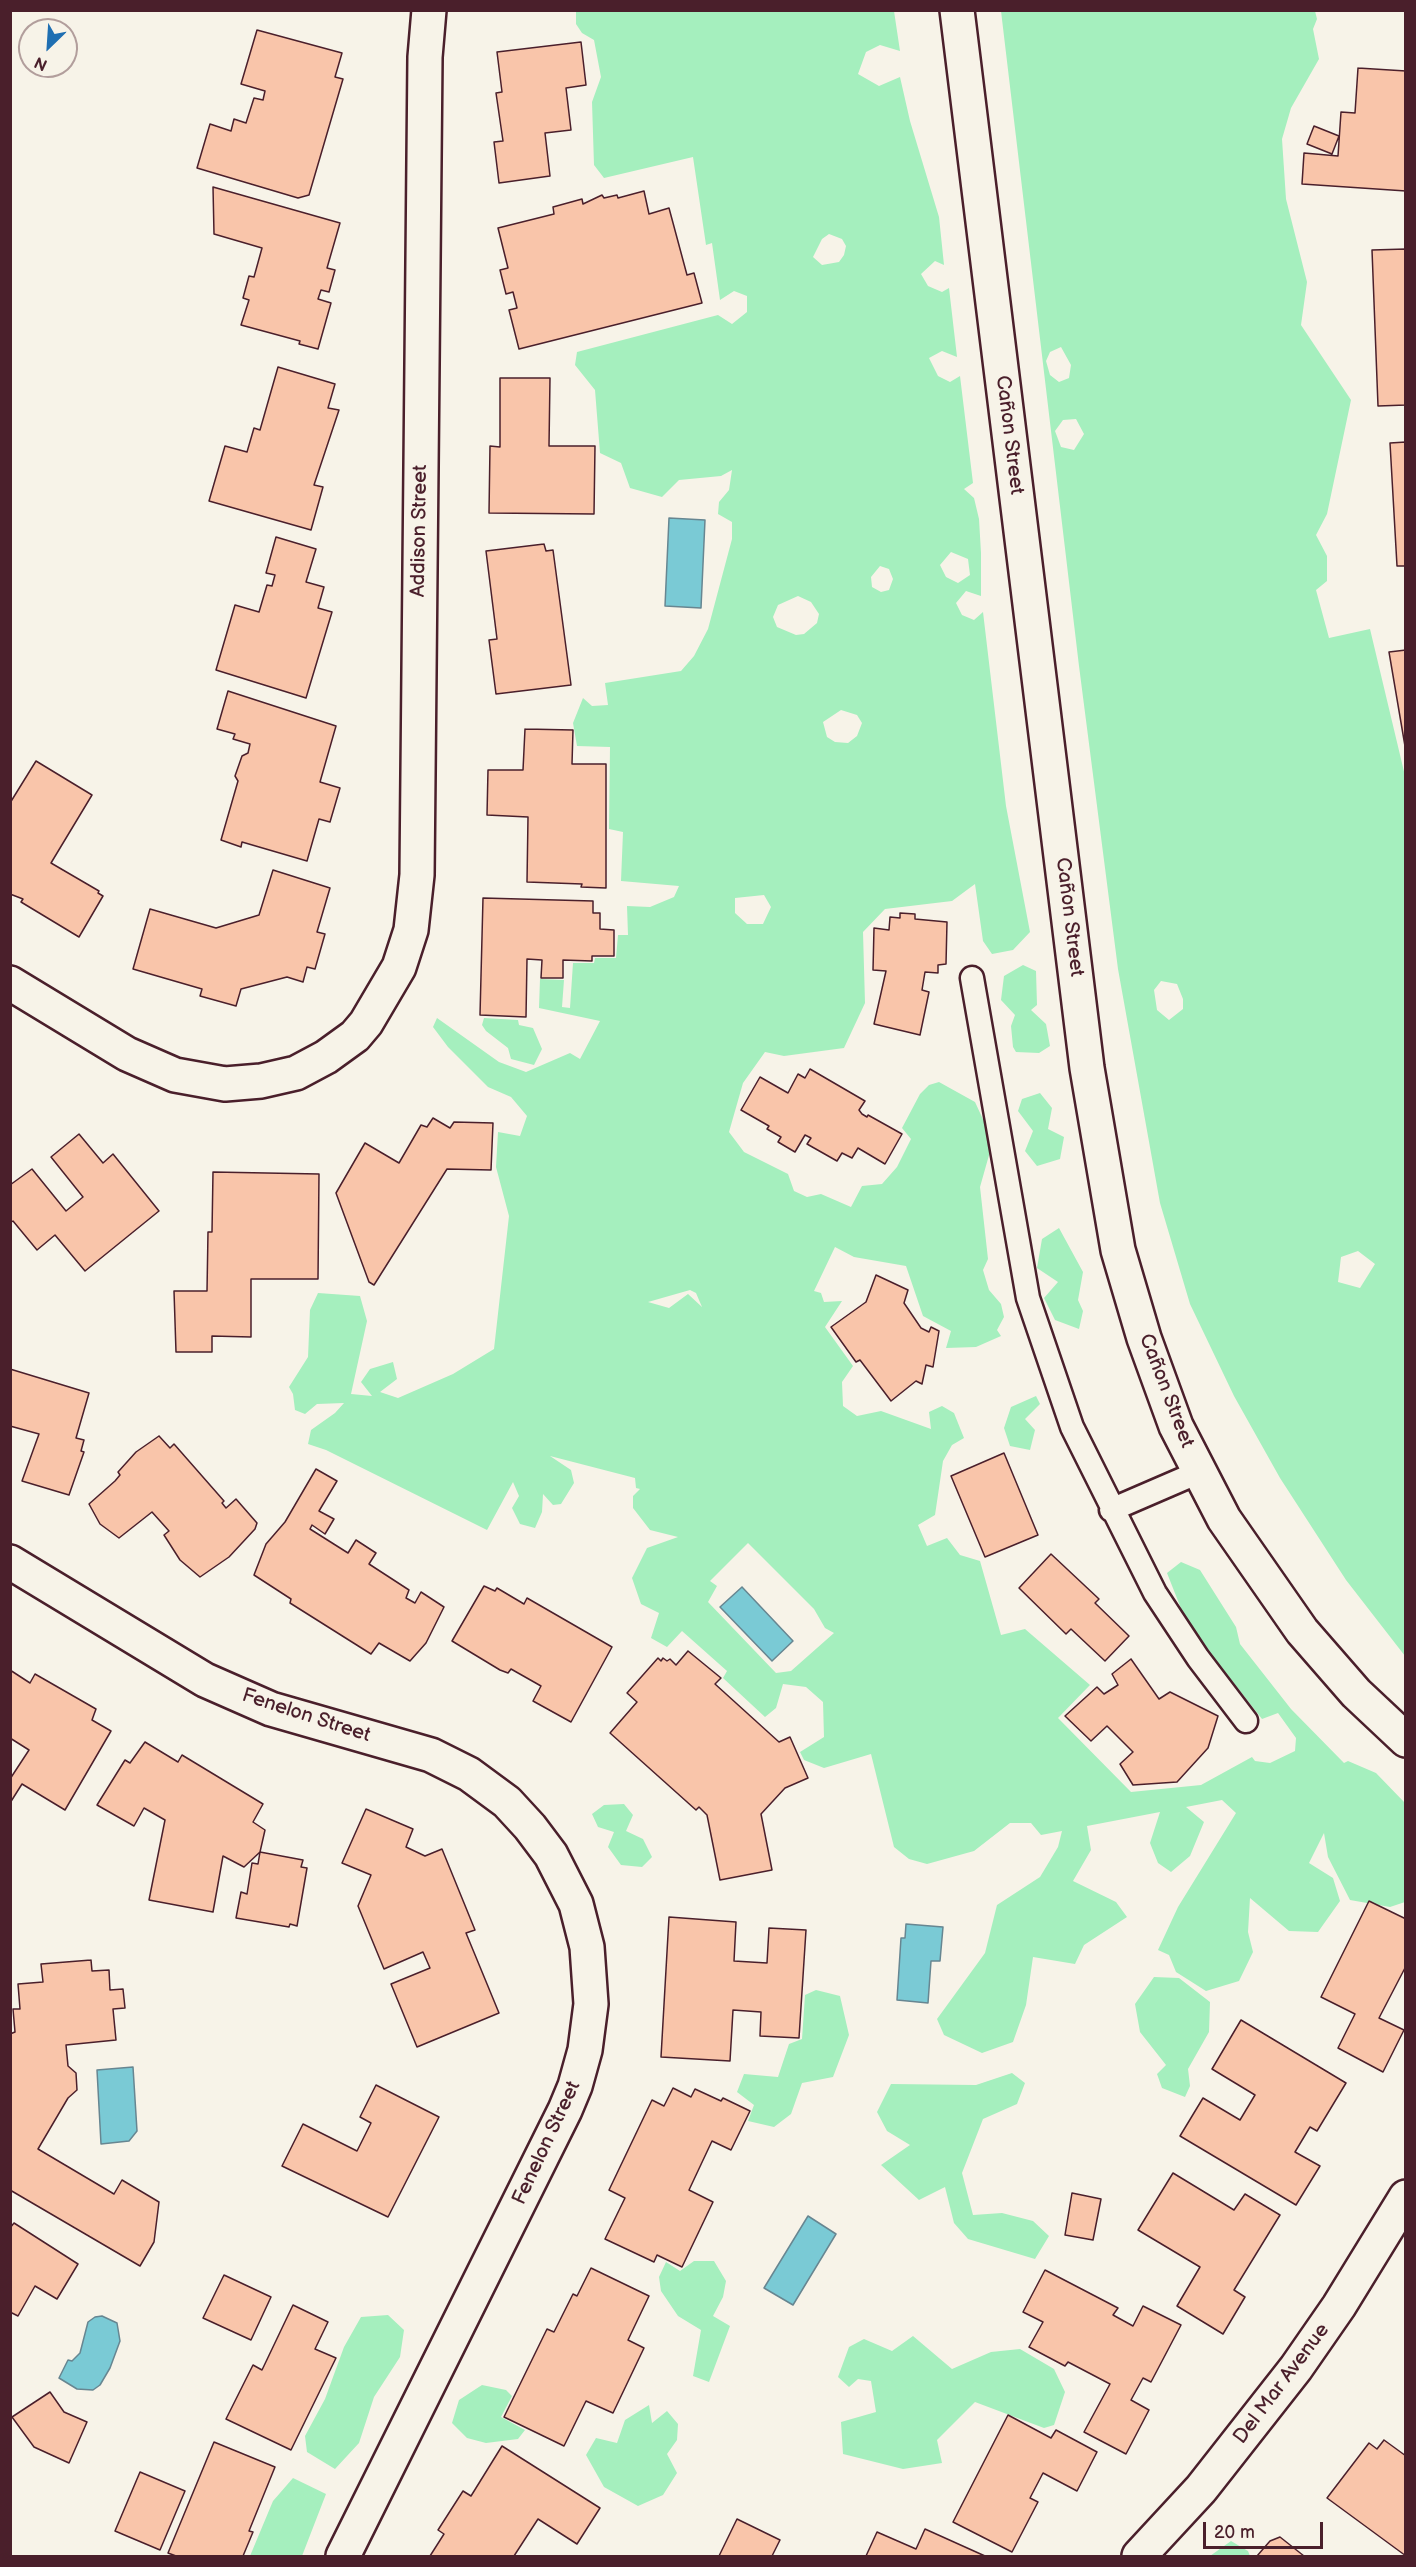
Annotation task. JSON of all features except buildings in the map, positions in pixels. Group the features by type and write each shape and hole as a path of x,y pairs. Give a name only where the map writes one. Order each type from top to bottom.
{"street":[{"name":"Addison Street","path":"10,983 127,1054 175,1075 225,1084 261,1081 296,1072 326,1057 355,1036 375,1011 391,984 406,949 415,911 425,57 429,10"},
{"name":"Cañon Street","path":"957,10 1087,1068 1104,1182 1118,1250 1144,1338 1176,1426 1199,1472 1253,1564 1302,1631 1356,1693 1406,1740"},
{"name":"Fenelon Street","path":"10,1562 205,1680 271,1709 431,1755 469,1774 507,1802 530,1827 551,1855 576,1904 587,1947 591,2004 585,2050 573,2092 344,2556"},
{"name":"Del Mar Avenue","path":"1138,2556 1201,2489 1296,2368 1339,2306 1406,2197"}],"lane":[{"path":"972,978 1028,1298 1072,1427 1111,1510 1161,1602 1197,1658 1246,1722"},
{"path":"1111,1510 1199,1472"}],"green space":[{"path":"576,11 894,11 900,51 880,45 866,52 858,74 879,86 900,77 910,121 939,217 944,265 935,261 921,274 928,286 942,292 949,288 957,357 942,351 929,358 938,376 950,382 960,376 973,483 964,489 974,498 979,519 981,553 981,596 966,591 956,603 962,615 974,620 983,612 1006,806 1030,932 1013,950 992,954 983,941 975,884 952,901 885,909 863,932 865,1003 844,1048 784,1056 765,1052 743,1083 729,1132 744,1152 788,1174 794,1191 807,1197 821,1194 851,1207 862,1186 882,1184 897,1167 911,1139 902,1128 920,1094 929,1085 939,1082 975,1102 993,1141 980,1187 988,1259 983,1270 989,1290 1001,1304 1004,1317 997,1330 1001,1336 976,1347 946,1348 951,1331 923,1316 906,1266 854,1257 835,1247 814,1291 821,1293 824,1302 842,1301 825,1327 853,1366 842,1382 843,1406 857,1416 881,1411 931,1429 929,1412 942,1406 954,1413 964,1438 952,1445 943,1461 935,1515 918,1525 927,1546 947,1538 960,1555 980,1561 1001,1635 1025,1629 1090,1685 1058,1718 1131,1792 1201,1785 1252,1757 1255,1761 1270,1763 1295,1751 1296,1738 1278,1713 1262,1719 1214,1658 1182,1611 1167,1573 1181,1562 1200,1570 1236,1627 1240,1644 1291,1709 1344,1763 1348,1761 1376,1773 1405,1803 1405,1902 1390,1907 1350,1900 1328,1857 1324,1833 1309,1863 1333,1878 1340,1901 1318,1932 1289,1931 1250,1898 1248,1932 1253,1952 1239,1981 1206,1991 1176,1972 1169,1955 1158,1950 1178,1907 1236,1813 1222,1800 1186,1807 1204,1822 1190,1856 1171,1872 1158,1863 1150,1843 1160,1812 1087,1826 1091,1850 1073,1881 1116,1902 1127,1917 1084,1945 1075,1964 1033,1957 1026,2005 1013,2042 982,2053 944,2035 937,2019 985,1953 997,1905 1040,1877 1058,1847 1062,1831 1041,1835 1031,1823 1010,1823 974,1851 927,1864 909,1859 894,1847 871,1754 824,1768 804,1760 800,1752 824,1737 823,1702 806,1687 783,1684 776,1708 765,1717 723,1678 727,1671 682,1631 667,1647 651,1638 659,1613 641,1604 632,1578 647,1548 678,1537 650,1530 633,1508 633,1496 640,1489 636,1488 635,1478 550,1456 571,1470 574,1483 561,1504 553,1505 543,1494 542,1512 535,1528 520,1524 512,1508 519,1496 513,1482 487,1530 326,1450 308,1444 311,1430 335,1413 344,1403 317,1404 305,1414 295,1410 293,1394 289,1387 308,1357 310,1310 318,1293 360,1296 367,1321 351,1394 372,1396 361,1382 370,1369 393,1362 397,1379 380,1392 398,1398 453,1374 494,1349 509,1216 496,1167 498,1132 520,1136 527,1116 511,1097 488,1087 448,1047 433,1027 437,1018 499,1062 526,1072 570,1053 580,1059 600,1021 539,1008 540,979 564,980 562,1007 570,1008 573,963 594,963 595,958 616,958 618,935 628,935 627,906 650,907 674,897 679,886 621,881 623,832 609,829 610,747 577,746 573,723 583,698 592,706 608,705 605,683 681,671 694,656 708,629 732,539 732,522 718,514 719,502 729,490 732,470 721,476 679,480 662,497 630,488 621,463 600,453 595,390 575,365 577,352 718,315 732,324 747,312 747,296 734,291 720,300 712,243 706,245 693,157 604,178 594,165 592,102 601,77 594,40 582,33 576,24","holes":["829,234 842,239 846,246 839,262 822,265 813,257 822,239","951,552 968,559 970,575 958,583 946,577 940,565","880,566 889,569 893,579 889,590 881,592 872,587 871,577","798,596 811,602 819,614 817,623 804,634 796,635 777,627 773,617 778,605","841,710 857,715 862,723 857,736 848,743 835,742 827,737 823,722","764,895 771,907 763,924 747,924 735,913 735,898","690,1290 696,1293 702,1307 688,1294 669,1308 648,1302","748,1543 814,1609 825,1628 834,1633 791,1671 776,1673 708,1602 717,1586 710,1581"]},
{"path":"1001,11 1315,11 1317,19 1313,29 1319,59 1291,108 1282,139 1286,199 1307,282 1301,325 1351,400 1327,514 1316,535 1327,556 1327,581 1316,590 1329,638 1370,629 1406,780 1405,1656 1346,1580 1280,1478 1234,1396 1190,1304 1160,1203 1118,969 1079,666","holes":["1061,347 1071,365 1069,378 1059,382 1050,375 1046,361 1050,352","1076,419 1084,434 1074,450 1061,447 1055,431 1063,420","1161,981 1177,984 1183,999 1183,1009 1169,1020 1157,1010 1154,990","1358,1251 1375,1264 1360,1288 1338,1282 1341,1257"]},
{"path":"1023,965 1036,971 1037,1005 1031,1010 1046,1024 1050,1046 1039,1053 1016,1052 1013,1047 1011,1026 1015,1015 1001,1000 1004,976"},
{"path":"484,1018 518,1020 519,1025 533,1028 542,1049 534,1065 511,1059 508,1048 486,1031 482,1025"},
{"path":"1040,1093 1052,1108 1048,1129 1064,1137 1060,1159 1037,1166 1025,1151 1033,1131 1018,1111 1022,1099"},
{"path":"1059,1228 1083,1272 1078,1300 1083,1311 1079,1329 1055,1320 1044,1298 1058,1282 1037,1268 1042,1239"},
{"path":"1036,1396 1040,1404 1025,1419 1035,1430 1030,1450 1010,1446 1004,1428 1011,1407"},
{"path":"624,1804 633,1815 626,1831 643,1839 652,1857 642,1867 621,1865 608,1847 614,1832 598,1827 592,1814 604,1805"},
{"path":"1154,1977 1179,1978 1210,2002 1209,2032 1188,2069 1190,2086 1185,2097 1162,2088 1157,2074 1166,2065 1140,2032 1135,2004"},
{"path":"816,1990 840,1996 849,2035 833,2077 802,2083 791,2114 774,2127 748,2121 754,2105 737,2092 744,2074 778,2077 789,2044 802,2039 805,1995"},
{"path":"1012,2073 1025,2083 1017,2104 983,2119 962,2173 973,2215 1002,2213 1033,2221 1049,2236 1035,2259 968,2239 954,2223 945,2187 919,2200 881,2165 910,2145 887,2131 877,2112 891,2084 976,2085"},
{"path":"694,2261 714,2261 726,2281 723,2297 713,2316 730,2326 709,2382 693,2376 701,2330 678,2316 661,2291 659,2277 666,2262 680,2271"},
{"path":"388,2315 404,2330 400,2357 374,2397 359,2443 335,2469 307,2452 305,2436 325,2399 344,2347 361,2317"},
{"path":"913,2336 952,2369 991,2352 1020,2349 1054,2369 1065,2392 1054,2425 1044,2428 975,2402 937,2440 942,2463 903,2469 843,2454 841,2422 876,2412 871,2381 858,2379 849,2387 838,2377 849,2347 864,2339 892,2351"},
{"path":"482,2385 506,2390 512,2396 501,2417 525,2430 518,2439 486,2443 467,2438 452,2423 459,2400"},
{"path":"649,2405 652,2423 667,2411 678,2424 677,2440 667,2454 677,2473 663,2495 638,2506 604,2487 586,2455 596,2438 617,2443 625,2420"},
{"path":"293,2478 326,2494 302,2556 250,2556 273,2501"},
{"path":"1231,2541 1248,2551 1250,2556 1210,2556"}],"water":[{"path":"669,518 705,520 701,608 665,606"},
{"path":"742,1587 793,1641 772,1661 720,1607"},
{"path":"906,1924 943,1927 940,1961 931,1961 928,2003 897,2000 901,1938 905,1938"},
{"path":"133,2067 137,2131 129,2141 101,2144 97,2070"},
{"path":"808,2216 836,2234 793,2305 764,2288"},
{"path":"102,2316 117,2323 120,2341 110,2368 100,2385 93,2390 77,2389 59,2378 68,2360 72,2361 80,2353 88,2322 95,2317"}]}
